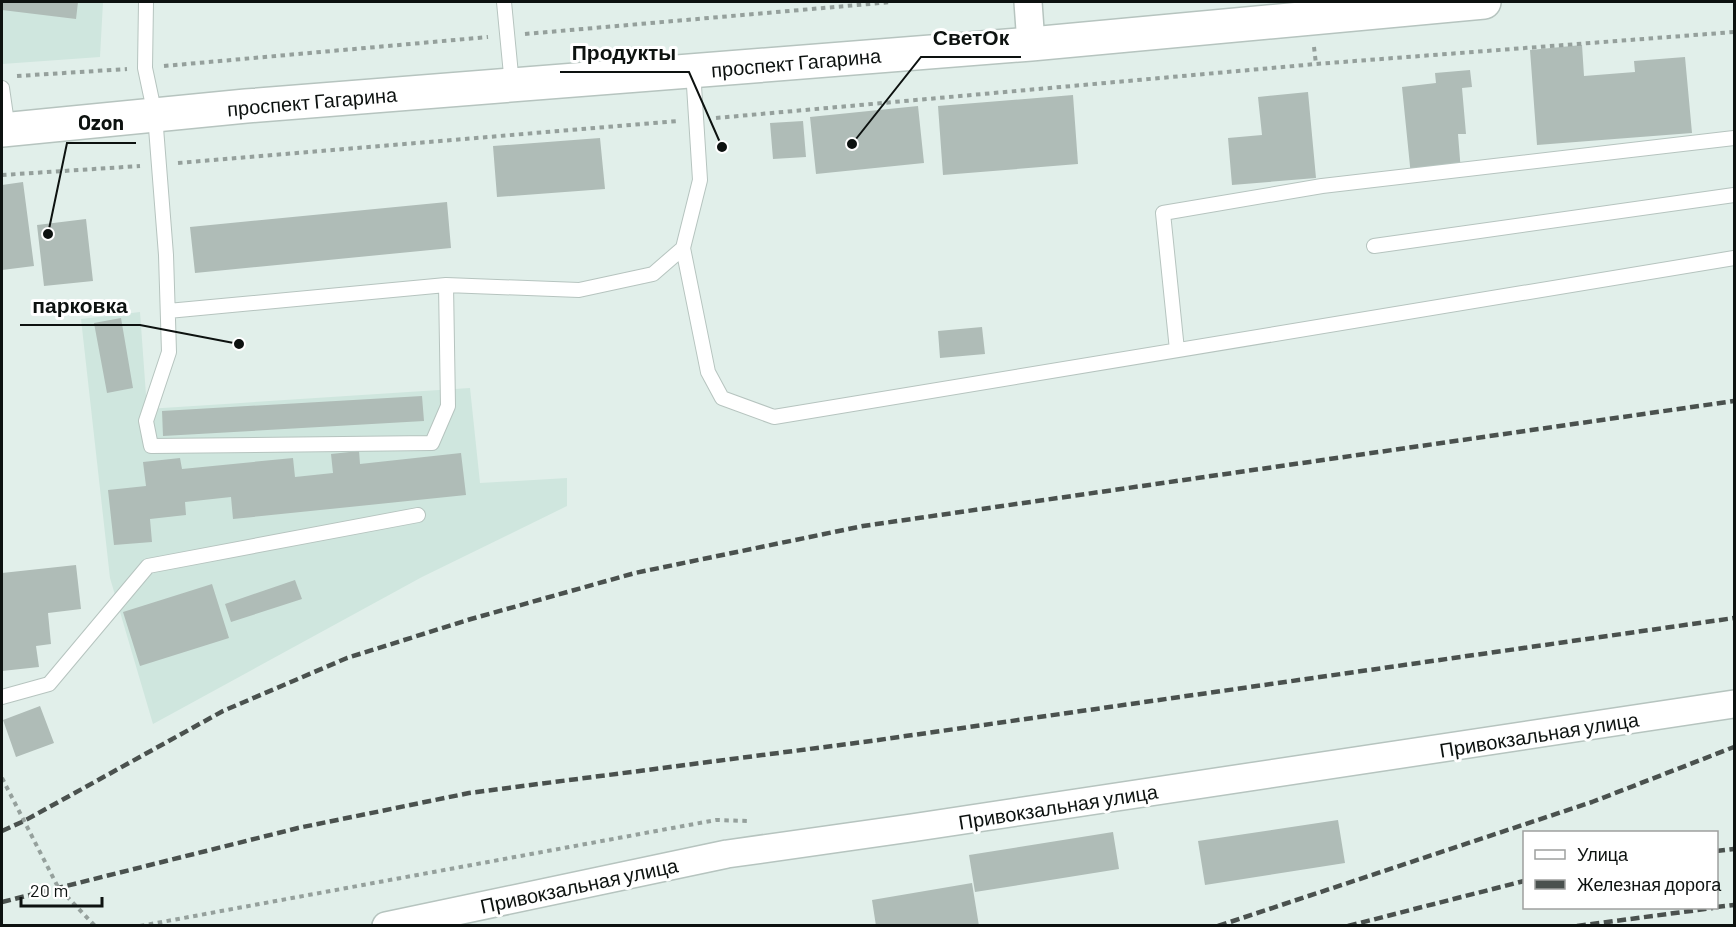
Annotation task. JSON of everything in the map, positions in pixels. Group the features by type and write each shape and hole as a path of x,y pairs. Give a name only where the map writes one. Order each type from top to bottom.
{"main road":[{"name":"проспект Гагарина","path":"4,130 246,106 1031,44 1447,3 1484,2"}],"street":[{"path":"1028,2 1031,44"},
{"name":"Привокзальная улица","path":"386,926 727,854 934,825 1734,704"}],"lane":[{"path":"146,2 145,68 155,115 166,255 169,352 146,421 151,446 432,442 448,406 446,285"},
{"path":"504,2 512,85"},
{"path":"693,70 700,180 683,248 708,372 722,398 774,417 1734,258"},
{"path":"2,88 4,130"},
{"path":"1177,350 1163,213 1322,186 1734,138"},
{"path":"1374,246 1734,195"},
{"path":"168,311 446,285 579,290 653,274 683,248"},
{"path":"2,697 49,684 148,566 418,515"}],"path":[{"path":"14,76 145,68 892,2"},
{"path":"2,175 697,119 1316,64 1734,32"},
{"path":"2,778 58,887 95,926"}],"shaded area":[{"path":"2,2 103,2 100,57 2,64"},
{"path":"140,312 147,409 470,388 480,483 567,478 567,506 422,577 153,724 110,578 81,319"}],"building":[{"path":"2,2 78,2 76,19 2,10"},
{"path":"1582,45 1584,76 1635,72 1634,61 1685,57 1692,133 1537,145 1530,50"},
{"path":"1470,70 1472,87 1462,88 1466,134 1458,134 1461,172 1411,176 1402,87 1436,83 1435,73"},
{"path":"1308,92 1316,178 1232,185 1228,138 1262,135 1258,97"},
{"path":"1073,95 1078,164 943,175 938,106"},
{"path":"918,106 924,163 816,174 810,117"},
{"path":"803,121 806,157 773,159 770,123"},
{"path":"600,138 605,189 497,197 493,146"},
{"path":"23,182 34,266 2,270 2,185"},
{"path":"447,202 451,248 195,273 190,227"},
{"path":"86,219 93,281 44,286 37,225"},
{"path":"121,318 133,388 107,393 94,323"},
{"path":"982,327 985,354 940,358 938,331"},
{"path":"422,396 424,421 163,436 162,411"},
{"path":"359,451 360,464 461,453 466,495 233,519 231,497 185,502 186,515 150,519 152,542 114,545 108,490 146,486 143,462 180,458 182,469 293,458 295,477 333,473 331,454"},
{"path":"76,565 81,609 48,613 51,644 36,646 39,667 2,671 2,573"},
{"path":"295,580 302,599 231,622 225,604"},
{"path":"212,584 229,638 140,666 123,612"},
{"path":"40,706 54,743 16,757 3,720"},
{"path":"1338,820 1345,863 1205,885 1198,841"},
{"path":"1113,832 1119,869 975,892 969,855"},
{"path":"972,883 979,926 876,926 872,900"}],"railway":[{"path":"2,831 223,711 347,658 471,619 635,573 863,526 1734,401"},
{"path":"2,902 298,828 469,793 871,741 1734,618"},
{"path":"1218,926 1592,802 1734,747"},
{"path":"1718,851 1734,849"},
{"path":"1348,926 1523,881"},
{"path":"1718,907 1734,905"},
{"path":"1577,926 1705,909"}],"place":[{"name":"СветОк","path":"852,144"},
{"name":"Продукты","path":"722,147"},
{"name":"Ozon","path":"48,234"},
{"name":"парковка","path":"239,344"}]}
